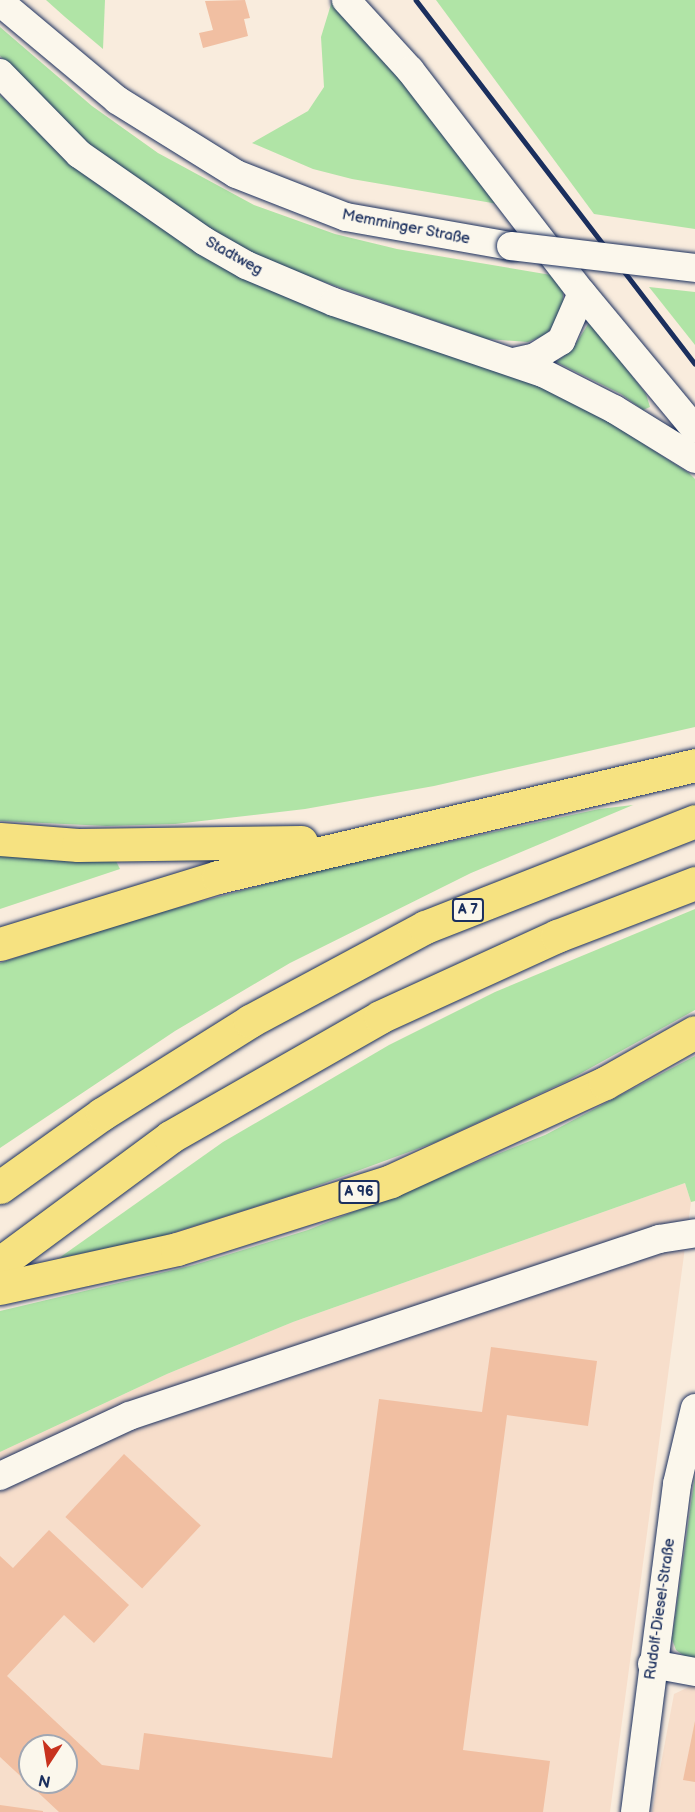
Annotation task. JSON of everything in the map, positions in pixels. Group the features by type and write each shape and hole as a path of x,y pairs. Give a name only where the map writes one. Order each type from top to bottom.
{"highway":[{"path":"0,944 218,877 695,765"},
{"name":"A 7","path":"0,1187 102,1114 250,1021 425,927 695,821"},
{"path":"0,839 78,845 195,846 381,837"},
{"path":"0,1263 170,1137 380,1017 557,936 695,883"},
{"name":"A 96","path":"0,1288 177,1250 391,1181 605,1083 695,1032"}],"street":[{"path":"346,0 439,106 582,292 695,429"},
{"name":"Memminger Straße","path":"0,2 117,100 236,174 346,217 511,246 695,268"},
{"name":"Stadtweg","path":"0,73 79,154 204,241 246,265 334,302 514,362 575,387 695,459"},
{"path":"514,362 535,357 561,341 582,292"},
{"path":"0,1476 129,1416 659,1239 695,1233"},
{"name":"Rudolf-Diesel-Straße","path":"635,1812 652,1664 677,1484 695,1408"},
{"path":"652,1664 695,1672"}],"shaded area":[{"path":"685,1183 691,1202 610,1812 0,1812 0,1452 167,1374 293,1322"},
{"path":"695,1684 695,1812 652,1812 674,1694"}],"green space":[{"path":"46,0 105,0 103,49 65,17"},
{"path":"436,0 695,0 695,229 594,214"},
{"path":"332,1 400,75 498,204 352,179 313,169 252,143 308,111 324,87 321,37"},
{"path":"0,27 92,106 158,153 254,205 335,234 397,249 563,277 563,303 558,320 545,335 528,342 487,339 270,263 209,231 81,138 0,56"},
{"path":"0,95 75,165 127,203 584,406 689,473 695,479 695,727 434,786 305,809 175,824 107,826 0,821"},
{"path":"649,287 695,292 695,345"},
{"path":"590,321 646,394 650,407 643,410 621,394 556,362 572,350"},
{"path":"633,805 471,873 290,963 175,1031 0,1148 0,963 128,921 315,871 599,809"},
{"path":"0,854 116,861 120,869 0,909"},
{"path":"695,909 695,1010 567,1081 436,1142 292,1195 156,1238 59,1258 223,1142 389,1045 495,992"},
{"path":"695,1056 695,1201 691,1202 685,1183 293,1322 167,1374 0,1452 0,1311 194,1265 308,1230 545,1135"},
{"path":"695,1475 695,1664 676,1650 672,1639"}],"building":[{"path":"245,0 250,18 244,19 248,36 203,48 199,33 213,30 205,1"},
{"path":"491,1347 597,1361 588,1426 507,1415 463,1750 550,1761 543,1812 59,1812 40,1794 78,1794 78,1743 102,1765 139,1770 144,1733 332,1758 379,1399 482,1412"},
{"path":"124,1454 201,1526 142,1589 65,1517"},
{"path":"49,1530 129,1605 94,1643 64,1615 7,1676 69,1734 18,1734 18,1774 0,1757 0,1556 13,1568"},
{"path":"695,1721 695,1782 683,1780"},
{"path":"0,1805 43,1811 43,1812 0,1812"}],"railway":[{"path":"416,0 695,363"}]}
